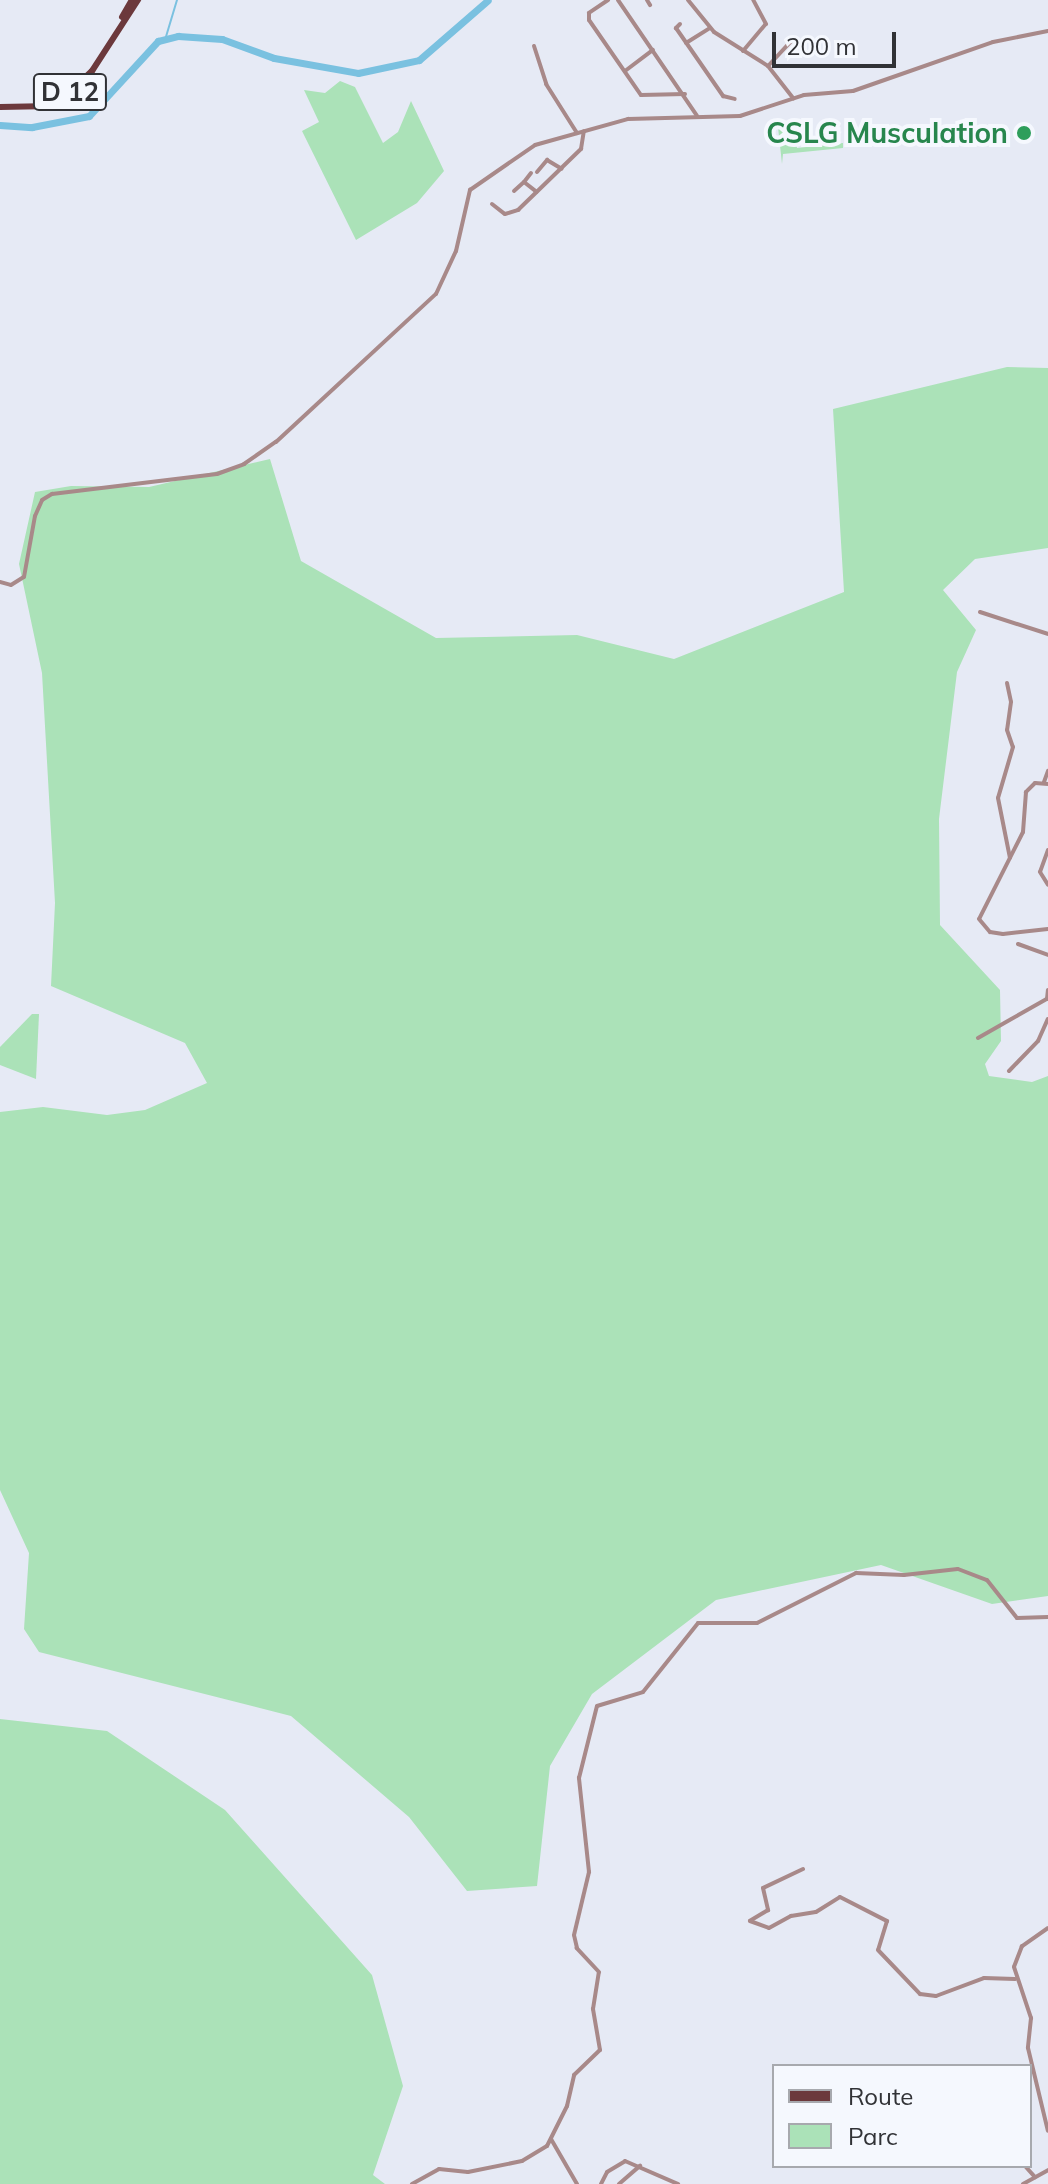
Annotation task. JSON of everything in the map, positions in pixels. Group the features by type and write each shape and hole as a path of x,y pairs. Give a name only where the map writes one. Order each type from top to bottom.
{"main road":[{"name":"D 12","path":"114,35 132,0"},
{"name":"D 12","path":"0,107 39,106 72,90 138,0"}],"street":[{"path":"608,0 588,16 643,97 685,94"},
{"path":"618,0 685,94 697,116"},
{"path":"696,0 689,2 710,28 768,66 793,98"},
{"path":"743,51 766,24 753,0"},
{"path":"680,24 676,28 723,96 735,99"},
{"path":"686,43 710,28"},
{"path":"0,582 11,585 24,577 35,516 42,500 52,494 217,474 276,442 436,294 456,251 475,184 535,145 628,119 746,115 793,98 845,96 993,42 1048,31"},
{"path":"768,66 791,41"},
{"path":"534,46 546,84 577,133"},
{"path":"625,71 653,50"},
{"path":"781,110 782,102"},
{"path":"492,204 509,215 562,169 585,144 584,131"},
{"path":"514,191 547,160 562,169"},
{"path":"524,182 537,192"},
{"path":"980,612 1048,634"},
{"path":"1007,683 1011,702 1007,730 1013,747 998,798 1010,858"},
{"path":"1048,771 1046,783 1026,792 1026,822 979,919 990,932 1003,934 1048,929"},
{"path":"1048,850 1040,872 1048,885"},
{"path":"1018,944 1048,955"},
{"path":"978,1038 1048,999 1048,990"},
{"path":"1009,1071 1038,1041 1048,1019"},
{"path":"412,2184 439,2169 468,2172 522,2161 551,2139 574,2075 600,2050 593,2009 599,1972 577,1948 574,1935 589,1872 579,1778 597,1706 643,1692 698,1623 757,1623 856,1573 958,1569 987,1580 1017,1618 1048,1617"},
{"path":"803,1869 763,1888 768,1910 750,1921 769,1928 791,1916 816,1912 840,1897 887,1921 878,1950 920,1994 936,1996 984,1978 1015,1979"},
{"path":"1032,2064 1028,2048 1031,2018 1015,1979 1016,1953 1048,1928"},
{"path":"1032,2065 1048,2131"},
{"path":"551,2139 577,2184"},
{"path":"601,2184 607,2172 625,2161 678,2184"},
{"path":"619,2184 640,2166"},
{"path":"1027,2168 1035,2177"},
{"path":"1023,2184 1048,2170"}],"green space":[{"path":"340,81 355,87 383,143 398,132 411,101 444,171 417,203 356,240 302,131 319,122 304,90 325,93"},
{"path":"778,127 794,127 797,148 843,143 843,148 783,154 782,164"},
{"path":"1007,367 1048,368 1048,548 975,559 943,590 976,630 957,672 939,819 940,925 1000,990 1001,1041 985,1064 989,1076 1032,1082 1048,1076 1048,1596 992,1604 881,1565 716,1600 592,1694 550,1766 537,1886 467,1891 409,1817 291,1716 39,1652 24,1629 29,1553 0,1490 0,1112 43,1107 107,1115 145,1110 207,1083 185,1043 51,986 55,903 42,673 19,564 35,492 71,486 149,487 270,459 301,561 436,638 577,635 674,659 844,592 833,409"},
{"path":"32,1014 39,1014 36,1079 0,1065 0,1047"},
{"path":"0,1719 107,1731 225,1810 372,1975 403,2086 373,2175 385,2184 0,2184"}],"waterway":[{"path":"165,40 177,0"},
{"path":"0,125 32,127 89,116 158,41 178,36 222,39 274,58 358,73 419,60 488,0"}],"place":[{"name":"CSLG Musculation","path":"1024,133"}]}
